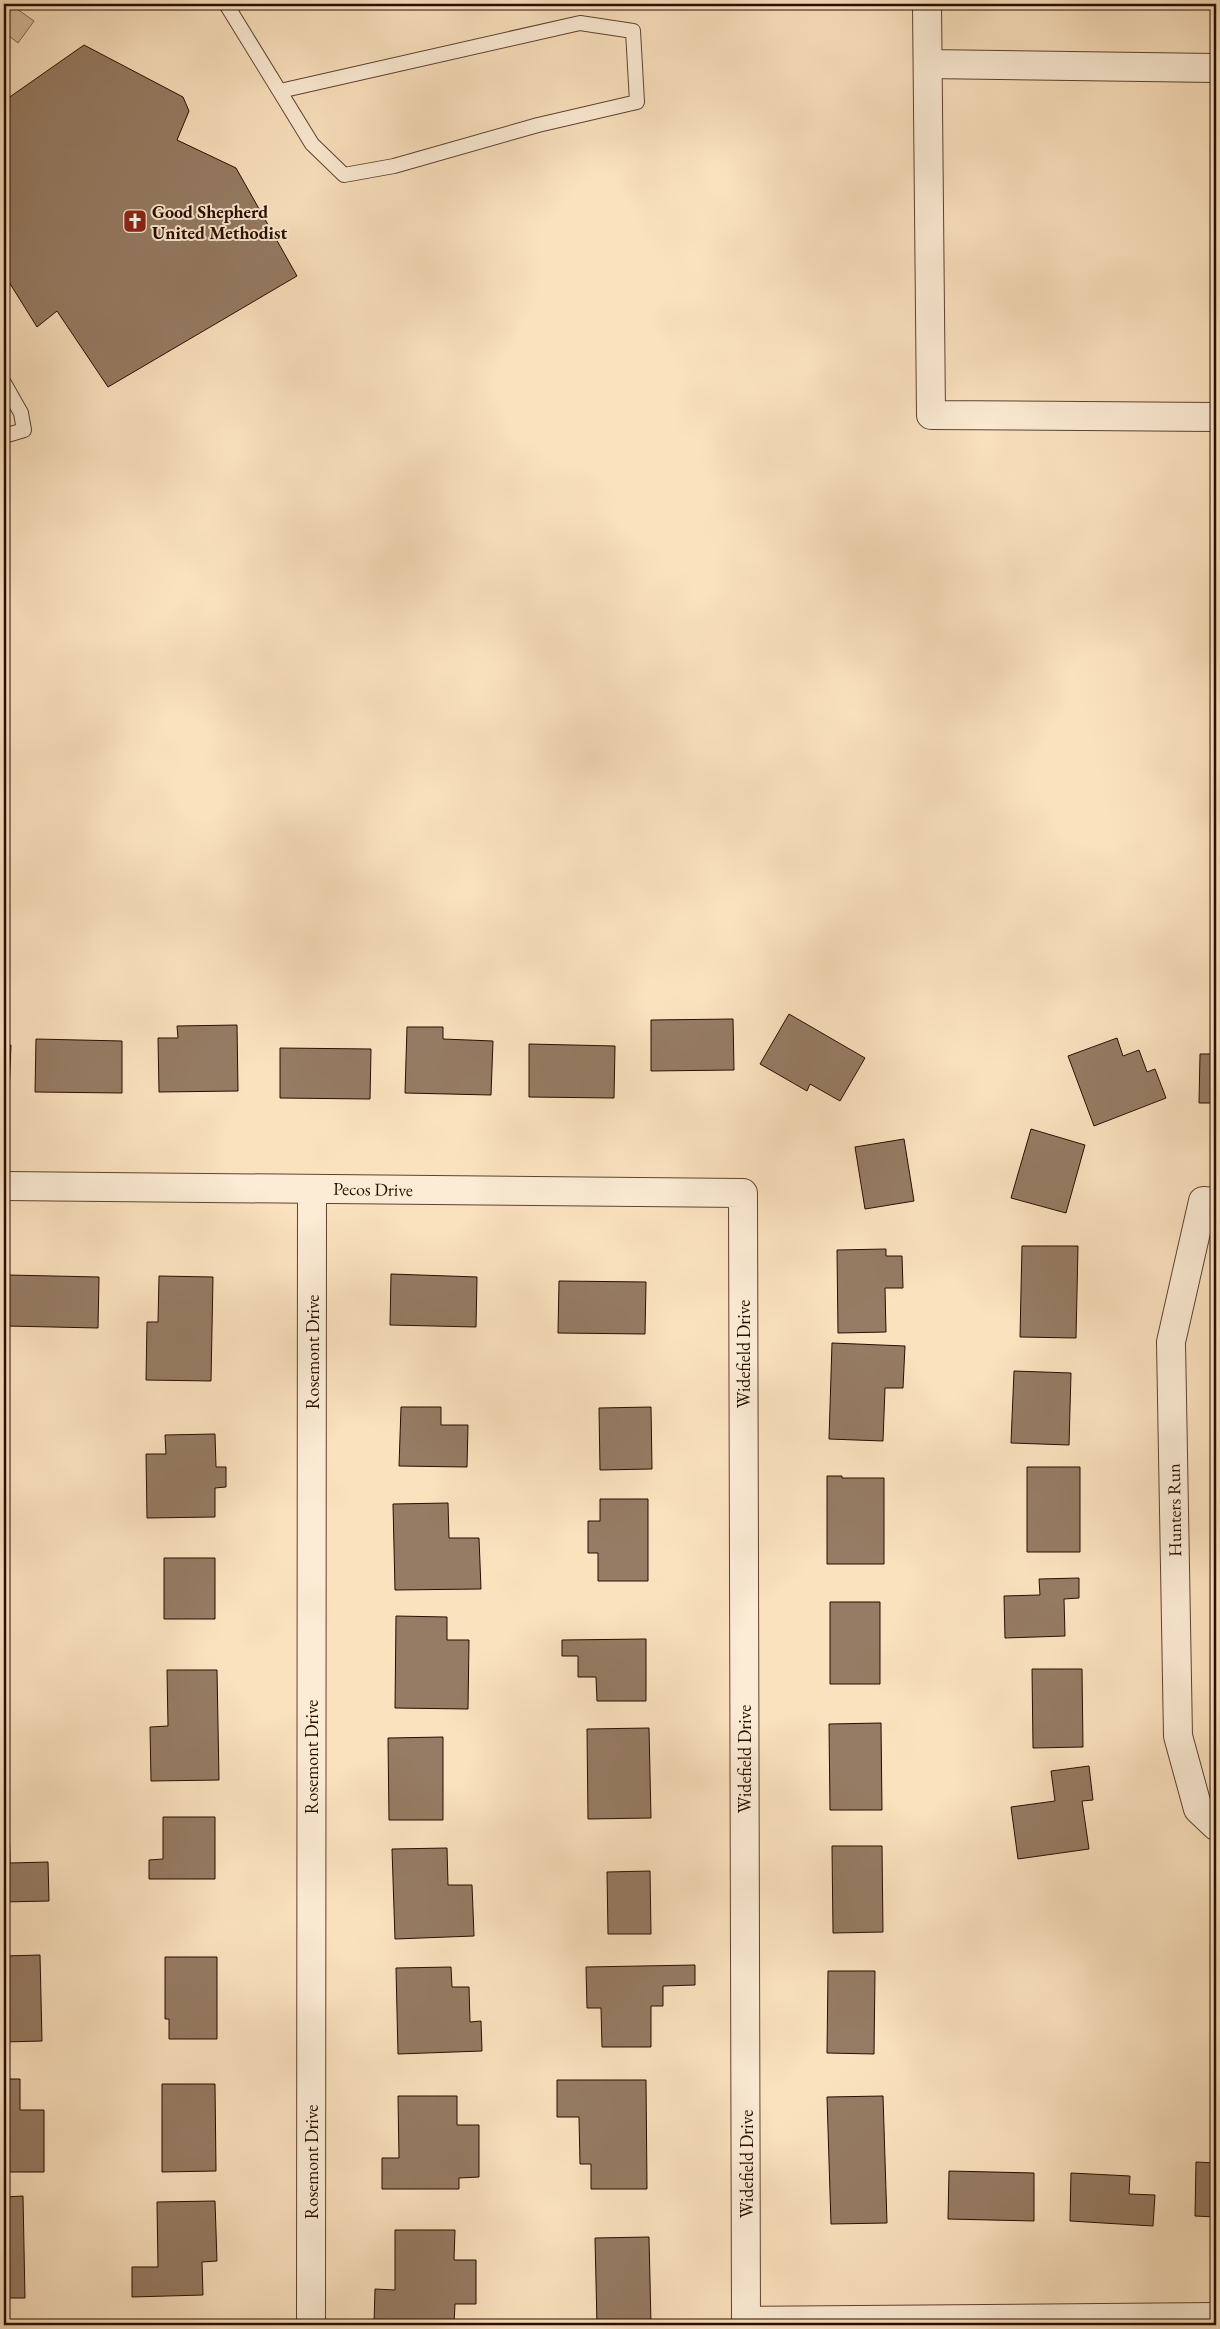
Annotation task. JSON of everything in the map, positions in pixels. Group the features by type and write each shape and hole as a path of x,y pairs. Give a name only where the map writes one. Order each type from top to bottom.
{"street":[{"path":"927,4 931,415 1216,417"},
{"path":"928,64 1216,68"},
{"name":"Pecos Drive","path":"4,1186 743,1193"},
{"name":"Rosemont Drive","path":"311,2325 312,1189"},
{"name":"Widefield Drive","path":"743,1193 746,2323"},
{"name":"Hunters Run","path":"1216,1202 1202,1202 1171,1342 1178,1736 1198,1809 1216,1826"},
{"path":"746,2323 1216,2317"}],"lane":[{"path":"226,4 312,144 344,175 394,166 538,125 637,102 632,31 580,23 280,91"},
{"path":"4,384 21,413 24,430 4,436"}],"shaded area":[{"path":"4,4 10,4 34,21 18,43 4,32"}],"building":[{"name":"Good Shepherd United Methodist","path":"84,45 183,97 189,111 177,140 236,168 297,276 108,387 57,311 37,327 4,274 4,101"},
{"path":"789,1014 865,1058 840,1101 810,1084 807,1091 760,1064"},
{"path":"733,1019 734,1070 651,1071 651,1020"},
{"path":"237,1025 238,1091 159,1092 158,1038 178,1038 177,1026"},
{"path":"407,1027 443,1027 443,1039 493,1041 491,1095 405,1093"},
{"path":"1117,1038 1123,1056 1139,1050 1147,1072 1155,1069 1166,1098 1094,1126 1068,1056"},
{"path":"36,1039 122,1041 122,1093 35,1092"},
{"path":"529,1044 615,1046 614,1098 529,1097"},
{"path":"4,1045 11,1045 9,1095 4,1094"},
{"path":"280,1048 371,1049 370,1099 280,1098"},
{"path":"1200,1054 1216,1054 1216,1103 1199,1103"},
{"path":"1031,1129 1085,1145 1066,1213 1011,1198"},
{"path":"904,1139 914,1201 865,1209 855,1147"},
{"path":"1022,1246 1078,1246 1076,1338 1020,1337"},
{"path":"886,1249 886,1256 902,1256 903,1288 885,1288 886,1332 838,1333 837,1250"},
{"path":"391,1274 477,1277 476,1327 390,1325"},
{"path":"8,1275 99,1277 98,1328 7,1326"},
{"path":"159,1276 213,1277 211,1381 146,1380 147,1322 158,1322"},
{"path":"559,1281 646,1282 645,1334 558,1333"},
{"path":"832,1343 905,1346 903,1388 885,1388 883,1441 829,1439"},
{"path":"1014,1371 1071,1373 1069,1445 1011,1443"},
{"path":"401,1407 441,1407 441,1425 468,1425 467,1467 399,1466"},
{"path":"651,1407 652,1469 600,1470 599,1408"},
{"path":"215,1434 216,1467 226,1467 226,1487 215,1488 215,1517 147,1518 146,1454 166,1454 165,1435"},
{"path":"1027,1467 1080,1467 1080,1552 1027,1552"},
{"path":"827,1476 884,1478 884,1564 827,1564"},
{"path":"600,1499 648,1499 648,1581 598,1581 598,1553 588,1553 588,1521 600,1521"},
{"path":"448,1503 449,1538 479,1538 481,1589 395,1590 393,1504"},
{"path":"164,1558 215,1558 215,1619 164,1619"},
{"path":"1079,1578 1079,1598 1064,1599 1065,1636 1005,1638 1004,1596 1040,1595 1039,1579"},
{"path":"4,1595 7,1634 4,1634"},
{"path":"830,1602 880,1602 880,1684 830,1684"},
{"path":"396,1616 447,1617 447,1640 469,1640 468,1709 395,1708"},
{"path":"646,1639 646,1701 597,1701 596,1677 578,1677 578,1656 562,1656 562,1640"},
{"path":"1032,1669 1082,1669 1083,1747 1033,1748"},
{"path":"167,1670 217,1670 219,1780 151,1781 150,1727 168,1726"},
{"path":"881,1723 882,1810 830,1810 829,1724"},
{"path":"649,1728 651,1818 588,1819 587,1729"},
{"path":"443,1737 443,1820 389,1820 388,1738"},
{"path":"1089,1766 1093,1800 1082,1801 1089,1849 1018,1859 1011,1807 1055,1801 1051,1771"},
{"path":"163,1817 215,1817 215,1879 149,1879 149,1860 163,1859"},
{"path":"4,1818 9,1818 10,1863 48,1862 49,1901 4,1902"},
{"path":"832,1846 882,1846 883,1932 833,1933"},
{"path":"447,1848 448,1885 472,1885 474,1936 395,1939 392,1849"},
{"path":"650,1871 651,1934 608,1934 607,1872"},
{"path":"40,1955 42,2041 4,2042 4,1956"},
{"path":"165,1957 217,1957 217,2039 169,2039 169,2019 165,2019"},
{"path":"695,1965 695,1985 663,1986 663,2006 651,2006 651,2047 602,2047 601,2008 587,2008 586,1967"},
{"path":"451,1967 452,1987 469,1987 470,2022 481,2021 482,2051 398,2054 396,1968"},
{"path":"828,1971 875,1971 874,2054 827,2053"},
{"path":"4,2079 20,2079 20,2110 44,2110 44,2172 4,2172"},
{"path":"557,2080 646,2080 647,2189 591,2189 591,2164 580,2164 579,2117 557,2117"},
{"path":"162,2084 215,2084 216,2171 162,2172"},
{"path":"398,2096 457,2096 457,2125 479,2125 479,2177 459,2178 459,2189 382,2189 382,2158 399,2158"},
{"path":"883,2096 887,2223 831,2224 827,2097"},
{"path":"1196,2162 1216,2163 1216,2217 1195,2216"},
{"path":"949,2171 1034,2173 1034,2221 948,2219"},
{"path":"1071,2173 1130,2176 1129,2194 1155,2195 1153,2226 1070,2221"},
{"path":"23,2196 25,2298 4,2298 4,2197"},
{"path":"215,2201 217,2261 202,2262 203,2295 132,2297 132,2267 158,2267 157,2202"},
{"path":"395,2230 455,2230 454,2260 476,2260 476,2304 455,2304 454,2324 374,2323 375,2289 395,2290"},
{"path":"649,2237 651,2325 597,2325 595,2238"},
{"path":"218,2322 218,2325 132,2325 132,2324"},
{"path":"47,2323 47,2325 4,2325 4,2324"}],"place":[{"name":"Good Shepherd United Methodist","path":"135,221"}]}
